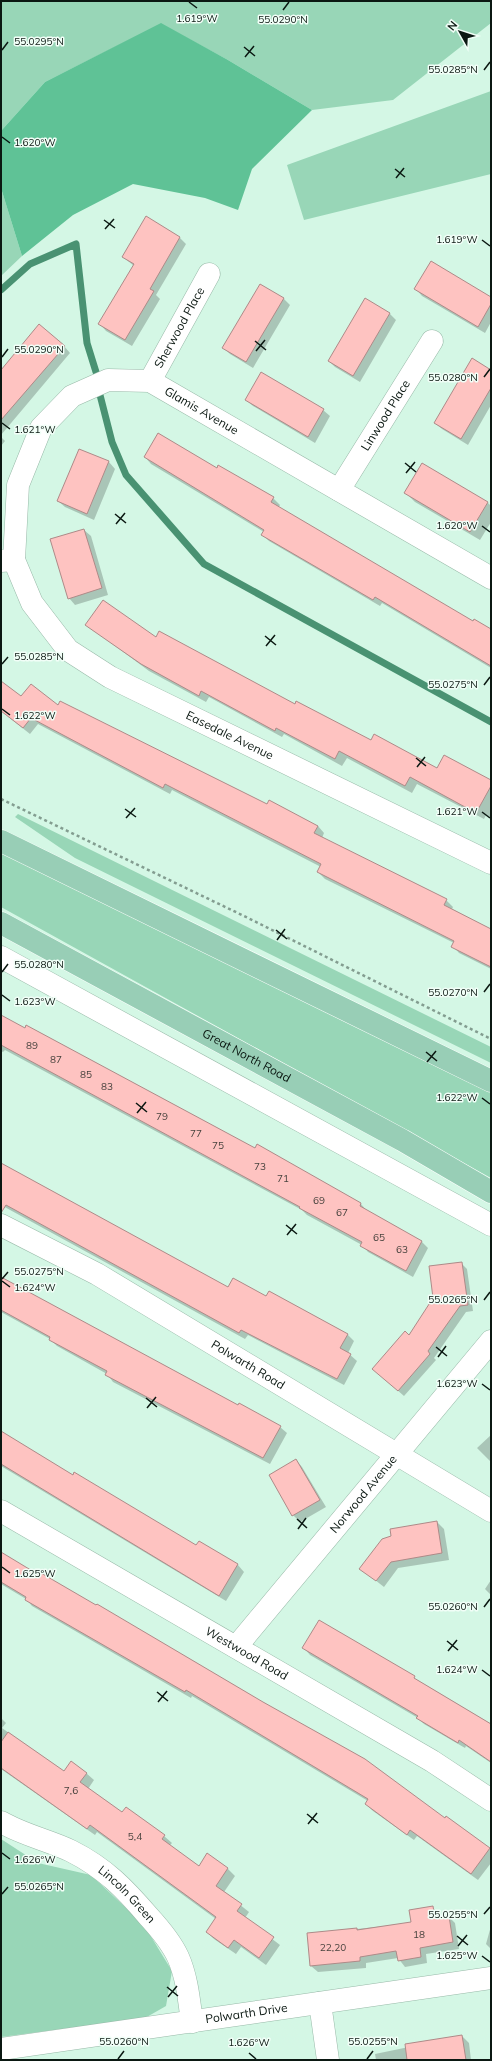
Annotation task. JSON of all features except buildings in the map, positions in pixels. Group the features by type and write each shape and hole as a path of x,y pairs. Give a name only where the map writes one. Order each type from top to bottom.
{"main road":[{"path":"1,841 491,1081"},
{"name":"Great North Road","path":"1,923 402,1140 491,1192"}],"street":[{"name":"Sherwood Place","path":"150,381 209,274"},
{"name":"Linwood Place","path":"339,490 432,340"},
{"name":"Glamis Avenue","path":"7,560 18,485 41,428 72,396 108,380 150,381 491,578"},
{"name":"Easedale Avenue","path":"7,560 32,603 68,650 110,677 491,863"},
{"path":"1,957 491,1225"},
{"name":"Polwarth Road","path":"1,1225 97,1274 491,1511"},
{"name":"Norwood Avenue","path":"236,1647 491,1341"},
{"name":"Westwood Road","path":"1,1511 432,1761 491,1800"},
{"name":"Lincoln Green","path":"1,1822 18,1832 80,1856 91,1862 123,1887 162,1932 178,1956 186,1983 192,2022"},
{"name":"Polwarth Drive","path":"1,2049 491,1978"},
{"path":"320,2003 328,2060"}],"path":[{"path":"1,799 244,916 491,1039"}],"green space":[{"path":"1,1 491,1 491,23 393,100 312,110 228,60 161,24 45,82 1,131"},
{"path":"161,23 228,60 312,110 252,169 238,210 205,198 133,184 73,215 22,256 1,188 1,131 45,82"},
{"path":"491,91 491,174 304,220 287,165"},
{"path":"1,188 22,256 1,276"},
{"path":"18,814 491,1047 491,1063 75,858 15,817"},
{"path":"1,852 491,1092 491,1178 1,907"},
{"path":"1,1839 38,1863 91,1875 144,1925 172,1971 166,2006 145,2018 1,2037"}],"waterway":[{"path":"1,290 30,264 76,244 87,343 96,372"},
{"path":"100,395 112,442 126,475 204,564 491,722"}]}
